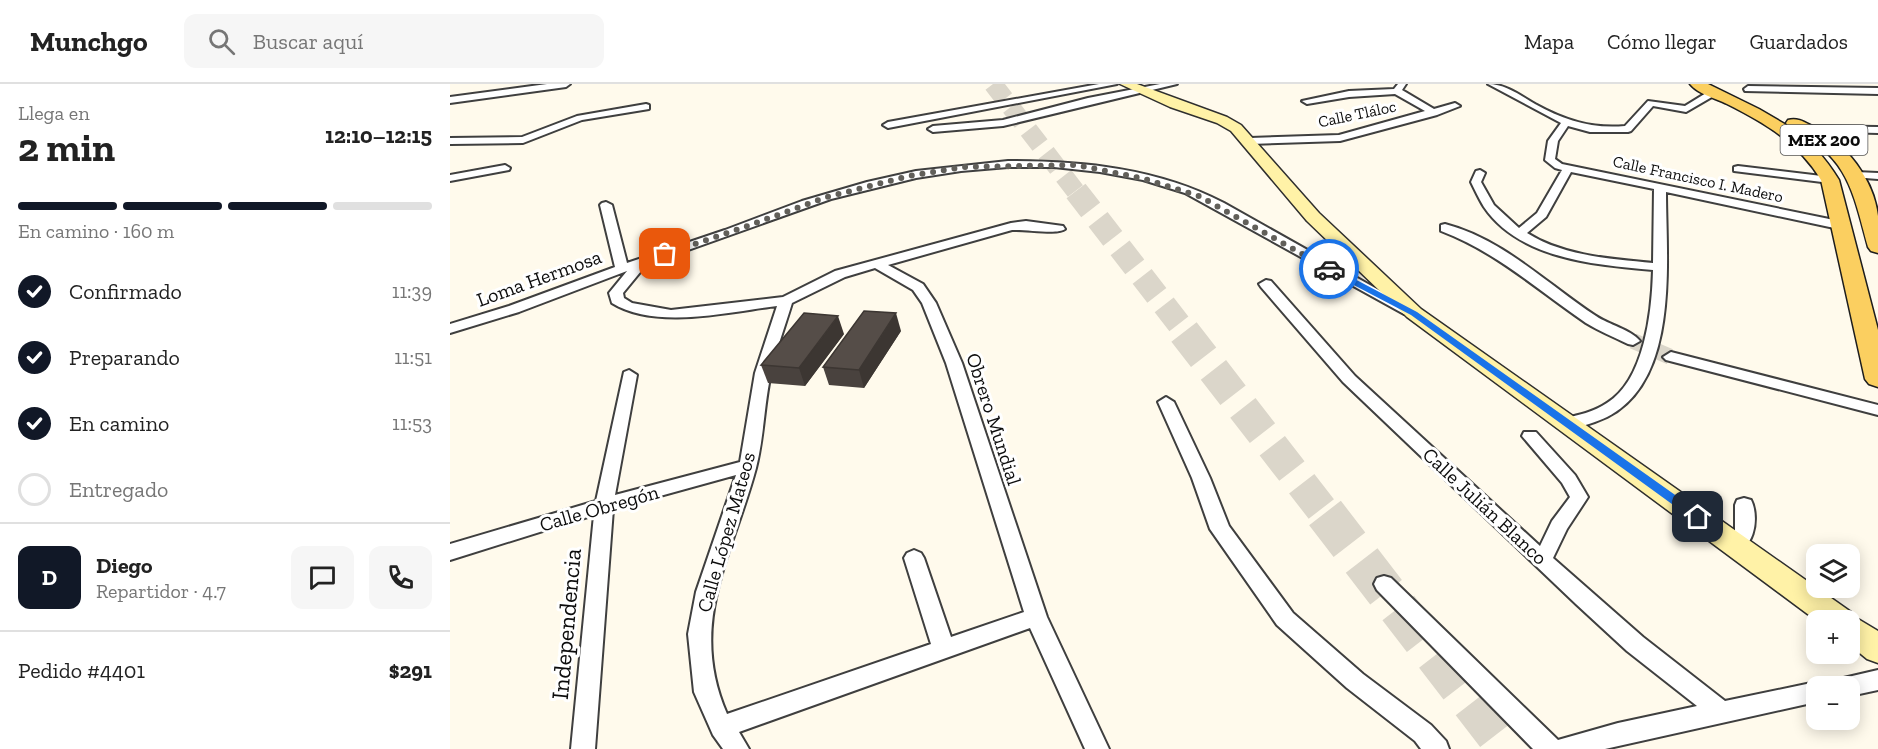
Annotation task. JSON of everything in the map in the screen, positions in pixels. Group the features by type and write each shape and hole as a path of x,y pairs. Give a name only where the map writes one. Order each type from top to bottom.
{"main road":[{"path":"1135,87 1222,120 1236,128 1250,141 1314,217 1414,313 1825,610"},
{"name":"MEX 200","path":"1708,87 1807,129 1834,147 1856,175 1878,247"},
{"name":"MEX 200","path":"1708,87 1770,122 1805,146 1823,166 1830,180 1839,225 1878,379"},
{"path":"1744,87 1807,129"},
{"path":"1860,636 1878,649"}],"street":[{"path":"450,100 566,84"},
{"path":"888,125 1113,84"},
{"path":"933,129 1003,123 1135,87 1173,84"},
{"path":"1492,84 1564,124 1616,130 1628,129 1649,104 1686,109 1708,87"},
{"path":"1307,101 1399,87"},
{"name":"Calle Tláloc","path":"1399,87 1434,113"},
{"path":"1744,87 1878,91"},
{"path":"450,141 523,140 580,118 646,106"},
{"name":"Calle Tláloc","path":"1250,141 1340,138 1455,106"},
{"name":"Calle Francisco I. Madero","path":"1564,124 1553,141 1551,163 1660,189 1839,225"},
{"path":"1807,129 1878,130"},
{"name":"Loma Hermosa","path":"450,329 533,304 622,269 801,206 878,183 964,167 1077,165 1186,190 1211,201 1333,271 1414,313"},
{"path":"450,178 505,168"},
{"path":"1519,234 1542,215 1568,168"},
{"path":"1738,169 1830,180"},
{"path":"1480,173 1476,182 1482,198 1519,234 1559,252 1587,260 1659,267"},
{"path":"1856,175 1878,176"},
{"path":"1569,423 1596,416 1615,406 1634,385 1655,335 1659,309 1660,189"},
{"path":"606,205 622,269"},
{"path":"640,264 616,293 616,300 628,307 651,312 692,313 786,301 840,274 1011,227 1026,225 1059,229"},
{"path":"1445,228 1481,241 1595,322 1633,341"},
{"name":"Obrero Mundial","path":"874,263 898,274 918,287 929,303 954,363 1036,617 1097,749"},
{"name":"Calle Julián Blanco","path":"1266,284 1349,379 1635,644 1720,711"},
{"name":"Calle López Mateos","path":"737,749 721,727 706,692 699,634 706,592 748,466 763,373 786,301"},
{"path":"1671,357 1878,410"},
{"name":"Independencia","path":"583,749 604,505 629,375"},
{"path":"1167,402 1201,478 1220,529 1285,619 1355,681 1423,734 1437,749"},
{"path":"1530,436 1569,479 1579,496 1559,526 1543,559"},
{"name":"Calle Obregón","path":"450,552 604,505 748,466"},
{"path":"1735,544 1745,532 1743,505"},
{"path":"914,558 944,649"},
{"path":"1384,584 1550,749"},
{"path":"721,727 1036,617"},
{"path":"1860,684 1878,680"},
{"path":"1564,749 1618,734 1806,694"}],"building":[{"path":"864,311 896,313 859,370 823,367"},
{"path":"804,313 838,316 799,368 761,365"}],"tunnel":[{"path":"993,84 1077,193"},
{"path":"1076,191 1186,333"},
{"path":"1184,332 1326,515"},
{"path":"1633,341 1671,357"},
{"path":"1325,513 1507,749"}],"way so far":[{"path":"665,254 827,197 909,176 990,165 1077,165 1186,190 1211,201 1329,269"}],"route":[{"path":"1329,269 1414,313 1698,517"}]}
